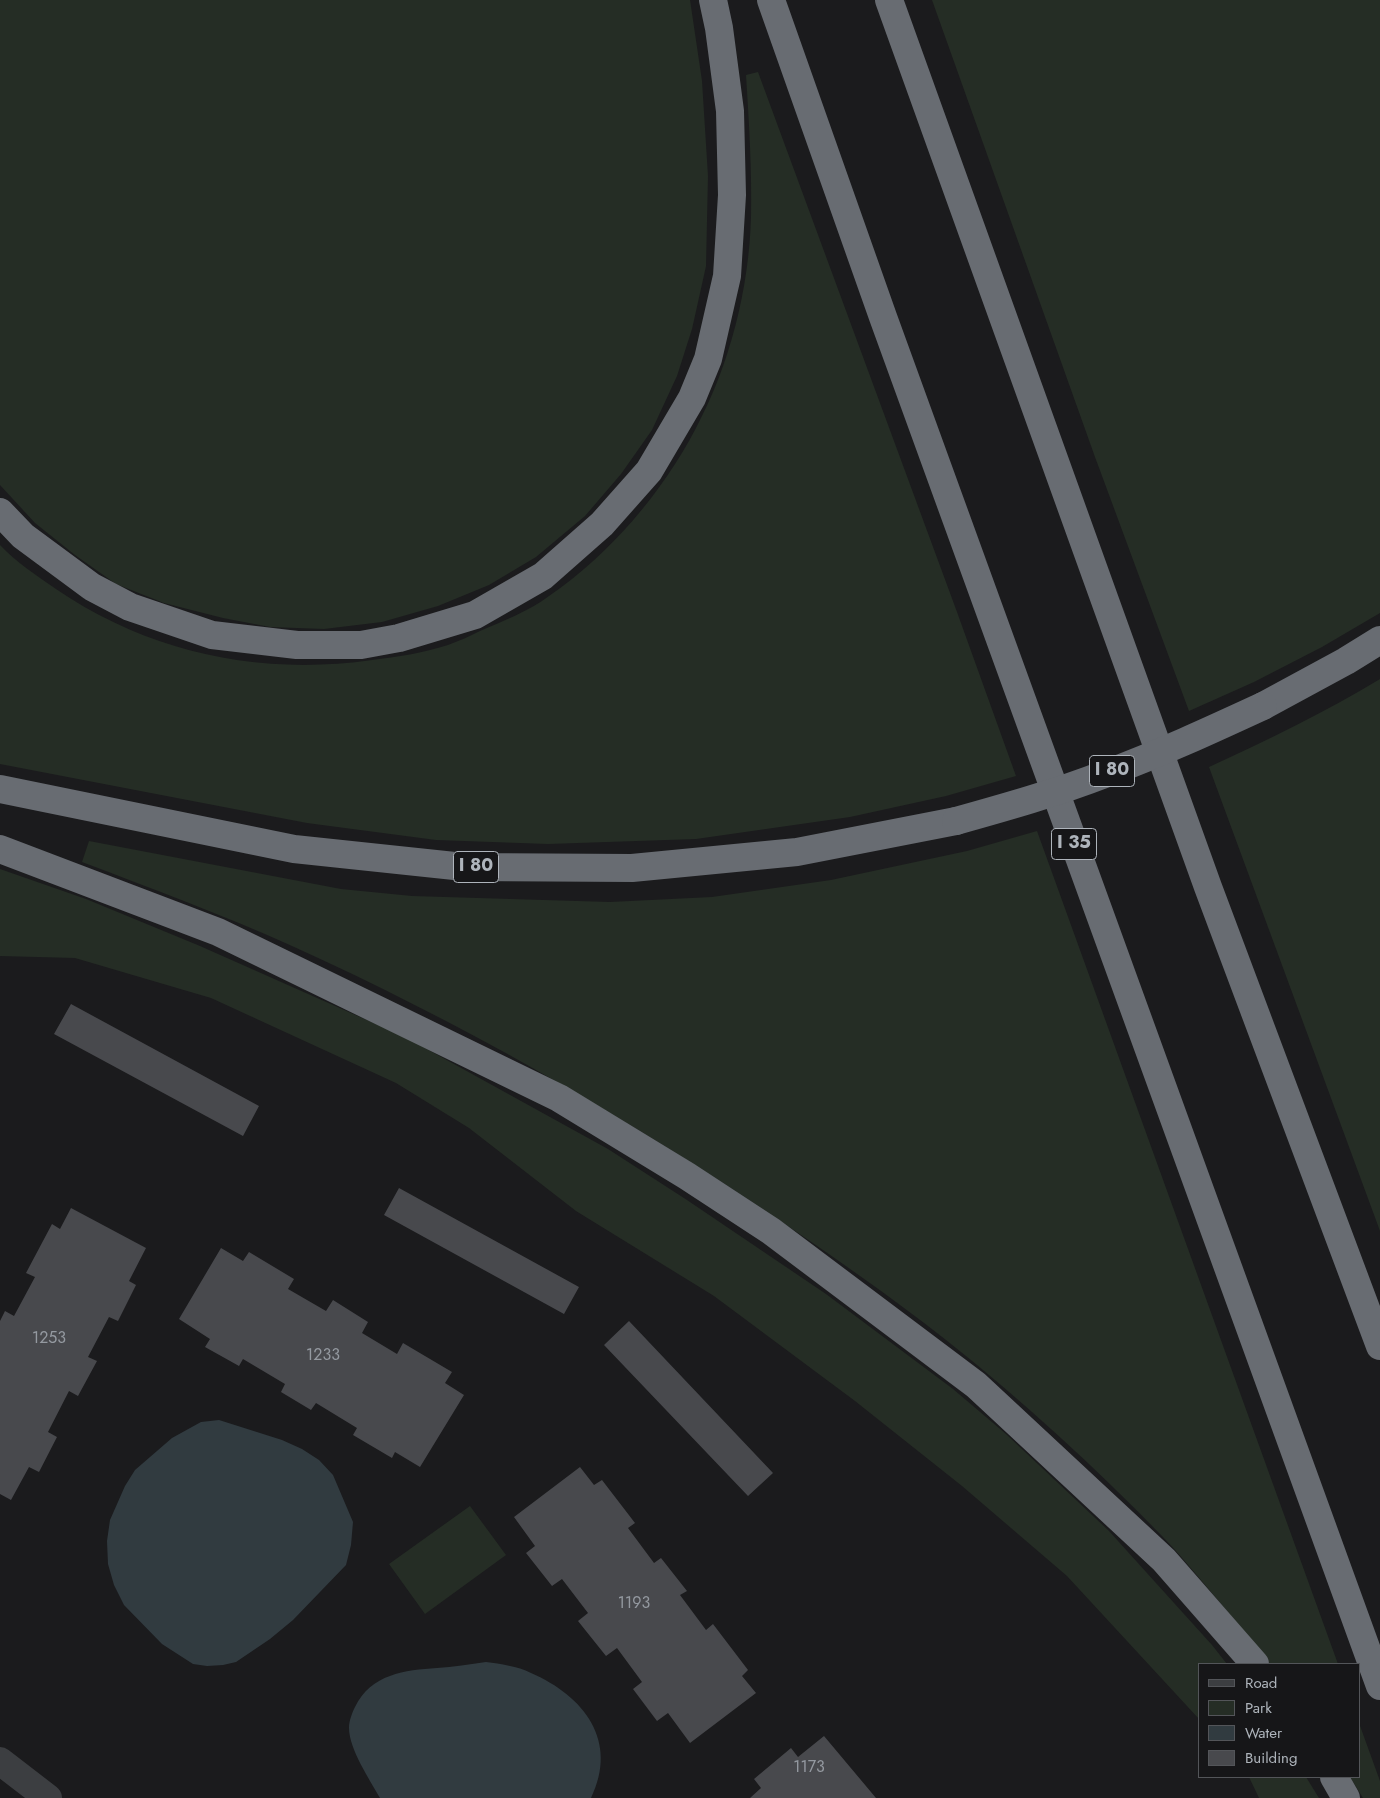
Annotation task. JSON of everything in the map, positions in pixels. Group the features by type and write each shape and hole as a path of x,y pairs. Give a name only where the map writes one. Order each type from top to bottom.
{"highway":[{"path":"0,512 24,536 92,587 130,608 212,635 297,645 361,644 399,638 475,615 543,576 602,524 649,471 692,398 708,359 727,276 732,194 730,111 719,28 712,0"},
{"name":"I 35","path":"771,0 882,317 1380,1686"},
{"path":"889,0 1208,887 1380,1346"},
{"name":"I 80","path":"0,789 294,849 464,867 632,868 797,852 956,821 1032,799 1105,774 1190,740 1263,706 1346,661 1380,640"},
{"path":"0,849 218,932 559,1098 687,1176 772,1231 976,1385 1164,1560 1254,1663"},
{"path":"1335,1778 1346,1798"}],"street":[{"path":"0,1761 48,1798"}],"green space":[{"path":"0,0 690,0 702,81 708,176 706,266 692,329 677,376 652,430 621,474 585,516 536,557 489,585 438,606 382,622 324,629 270,627 223,618 164,603 116,584 75,555 35,523 0,485"},
{"path":"932,0 1380,0 1380,613 1322,647 1254,682 1189,711 1095,457"},
{"path":"758,72 1016,776 946,796 850,817 696,839 548,844 436,840 307,823 0,764 0,545 34,574 56,589 92,611 129,629 168,644 207,654 289,665 372,660 448,645 533,606 549,596 593,561 633,521 667,476 708,404 728,352 742,299 751,217 746,75"},
{"path":"1380,679 1380,1231 1209,767 1296,725"},
{"path":"1037,831 1338,1663 1269,1663 1167,1541 1111,1485 1030,1410 946,1340 859,1275 769,1213 654,1139 476,1037 354,975 266,935 82,862 89,841 341,889 412,896 610,902 712,897 831,880 967,851"},
{"path":"0,869 86,899 200,946 405,1037 608,1149 826,1294 953,1389 1006,1434 1109,1531 1226,1663 1198,1663 1198,1718 1067,1576 962,1486 855,1401 714,1296 576,1211 469,1128 396,1083 211,998 75,958 0,956"},
{"path":"470,1506 506,1555 425,1614 389,1564"},
{"path":"1360,1726 1380,1781 1380,1798 1363,1798 1351,1778 1360,1778"},
{"path":"1249,1778 1307,1778 1319,1798 1259,1798"}],"water":[{"path":"219,1420 282,1440 302,1449 319,1460 333,1475 353,1522 351,1545 346,1565 293,1620 270,1639 236,1662 207,1666 193,1664 162,1644 124,1605 114,1585 108,1564 107,1541 110,1520 125,1486 135,1470 172,1438 201,1422"},
{"path":"486,1662 515,1667 531,1673 567,1694 581,1708 591,1723 598,1739 601,1758 599,1777 591,1798 380,1798 361,1764 350,1736 351,1717 362,1696 370,1687 390,1676 413,1670"}],"building":[{"path":"71,1004 259,1106 243,1136 54,1034"},
{"path":"399,1188 579,1287 564,1314 384,1215"},
{"path":"71,1208 146,1248 129,1281 136,1285 118,1321 109,1317 88,1357 97,1361 78,1396 69,1391 48,1432 57,1437 39,1472 29,1467 11,1500 0,1494 0,1321 5,1311 14,1316 35,1277 26,1273 52,1224 60,1229"},
{"path":"221,1248 243,1261 249,1252 294,1279 288,1289 326,1311 333,1300 368,1322 362,1333 397,1354 403,1343 452,1372 445,1383 464,1395 420,1467 395,1452 392,1458 353,1435 357,1428 316,1403 311,1410 281,1392 285,1384 243,1359 239,1366 205,1347 210,1339 179,1319"},
{"path":"629,1321 773,1473 748,1496 604,1345"},
{"path":"580,1467 594,1485 602,1480 635,1523 628,1528 654,1563 661,1558 687,1591 680,1595 706,1630 713,1624 748,1670 742,1676 756,1693 690,1743 668,1713 657,1721 633,1689 642,1682 617,1648 606,1656 578,1621 588,1613 562,1579 552,1586 526,1553 535,1546 514,1517"},
{"path":"824,1736 876,1798 750,1798 761,1788 754,1779 791,1748 798,1757"}]}
